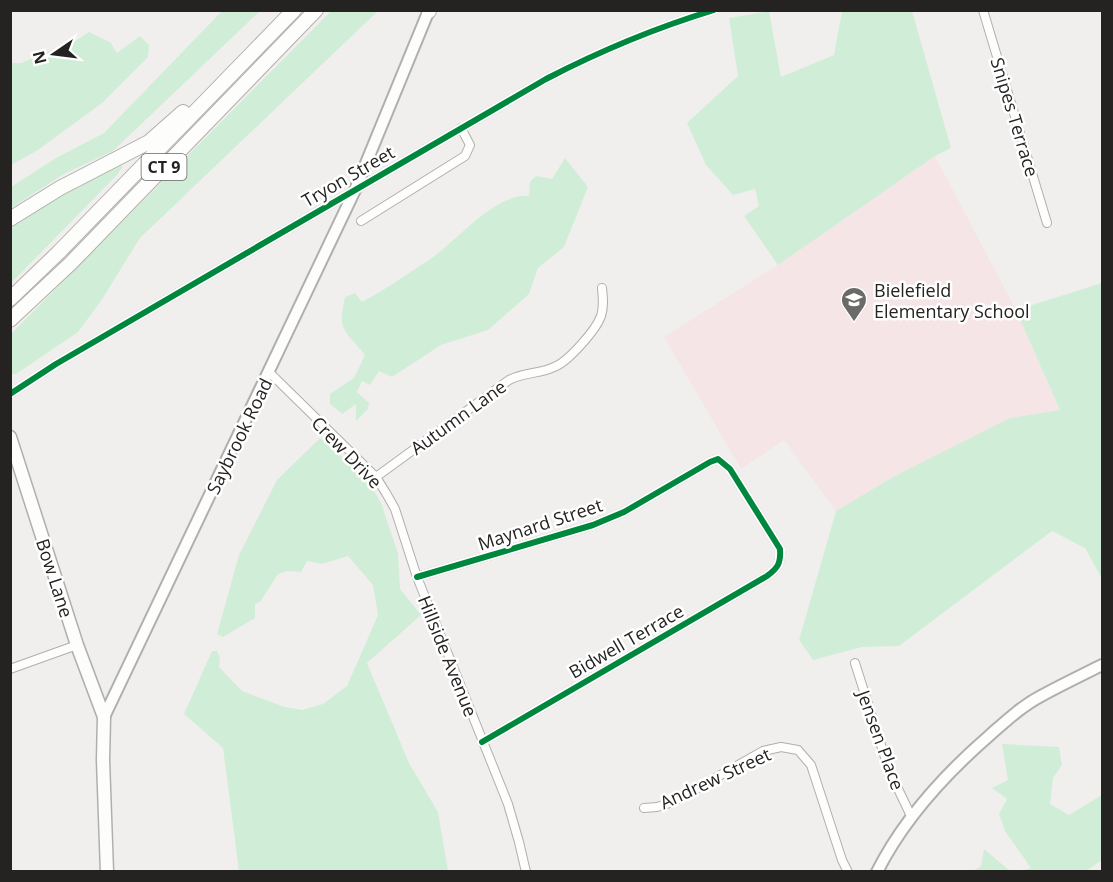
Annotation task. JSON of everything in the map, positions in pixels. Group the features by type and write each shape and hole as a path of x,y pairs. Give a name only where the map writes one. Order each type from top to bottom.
{"highway":[{"name":"CT 9","path":"10,298 59,252 294,10"},
{"name":"CT 9","path":"10,320 71,263 316,10"},
{"path":"10,219 60,188 149,142 281,24"}],"main road":[{"name":"Saybrook Road","path":"107,872 103,760 104,717 270,373 355,190 429,11"},
{"name":"Bow Lane","path":"10,437 77,645 104,717"},
{"path":"877,872 888,849 911,816 943,779 1009,719 1039,697 1102,665"}],"street":[{"name":"Tryon Street","path":"10,394 56,364 546,79 592,55 634,37 714,10"},
{"name":"Snipes Terrace","path":"983,10 1047,223"},
{"path":"361,221 465,156 470,145 461,128"},
{"name":"Autumn Lane","path":"376,477 509,380 524,374 550,369 563,363 598,323 603,306 602,288"},
{"name":"Crew Drive","path":"270,373 376,477 394,509 417,577"},
{"name":"Maynard Street","path":"417,577 593,525 624,512 718,459 730,469 775,538 780,549 781,561"},
{"name":"Bidwell Terrace","path":"482,742 767,576 781,561"},
{"name":"Hillside Avenue","path":"417,577 508,804 526,872"},
{"path":"10,669 77,645"},
{"name":"Jensen Place","path":"855,663 889,770 911,816"},
{"name":"Andrew Street","path":"644,808 673,802 764,752 781,747 798,750 811,765 848,872"}],"shaded area":[{"name":"Bielefield Elementary School","path":"935,156 1016,310 1060,410 1010,418 893,477 836,511 784,440 741,469 664,337 778,265"}],"green space":[{"path":"222,11 260,11 113,151 64,174 11,208 11,187 56,158 104,133"},
{"path":"331,11 378,11 140,238 101,301 78,332 16,374 11,374 11,334"},
{"path":"769,11 781,77 834,55 842,11 912,11 951,148 935,156 778,265 744,216 759,206 755,189 733,195 706,165 687,123 738,76 729,18"},
{"path":"89,32 110,42 117,53 140,36 149,45 148,57 102,103 38,150 11,165 11,63 21,63 50,51 65,48"},
{"path":"565,158 588,187 564,247 538,268 529,294 488,330 441,345 392,377 379,371 370,385 362,381 357,392 369,403 368,409 356,421 356,404 342,414 330,404 330,394 354,378 365,355 344,329 342,317 345,297 355,293 362,302 388,287 440,252 489,210 516,197 529,196 530,182 536,176 552,179"},
{"path":"122,165 116,176 11,283 11,224 101,172"},
{"path":"1102,283 1101,577 1085,548 1052,531 899,646 862,647 813,660 799,640 836,511 893,477 1010,418 1060,410 1016,310"},
{"path":"320,438 367,479 381,503 398,553 400,589 421,615 367,663 409,763 438,812 448,871 239,871 223,748 184,714 212,651 217,651 220,658 219,667 242,691 285,707 302,710 323,704 347,686 378,615 373,585 348,556 322,564 307,561 301,572 287,571 278,574 260,602 255,604 255,618 223,637 217,634 239,555 277,480"},
{"path":"1002,744 1059,747 1062,765 1053,778 1050,804 1069,815 1102,795 1102,860 1086,871 1021,871 1031,868 1005,831 999,814 1007,799 992,788 1008,780"},
{"path":"984,849 1010,871 973,871 981,866"}],"cycle path":[{"path":"10,394 56,364 546,79 628,41 714,10"},
{"path":"417,577 593,525 624,512 718,459 730,469 780,549 778,565 767,576 482,742"}],"place":[{"name":"Bielefield Elementary School","path":"854,323"}]}
